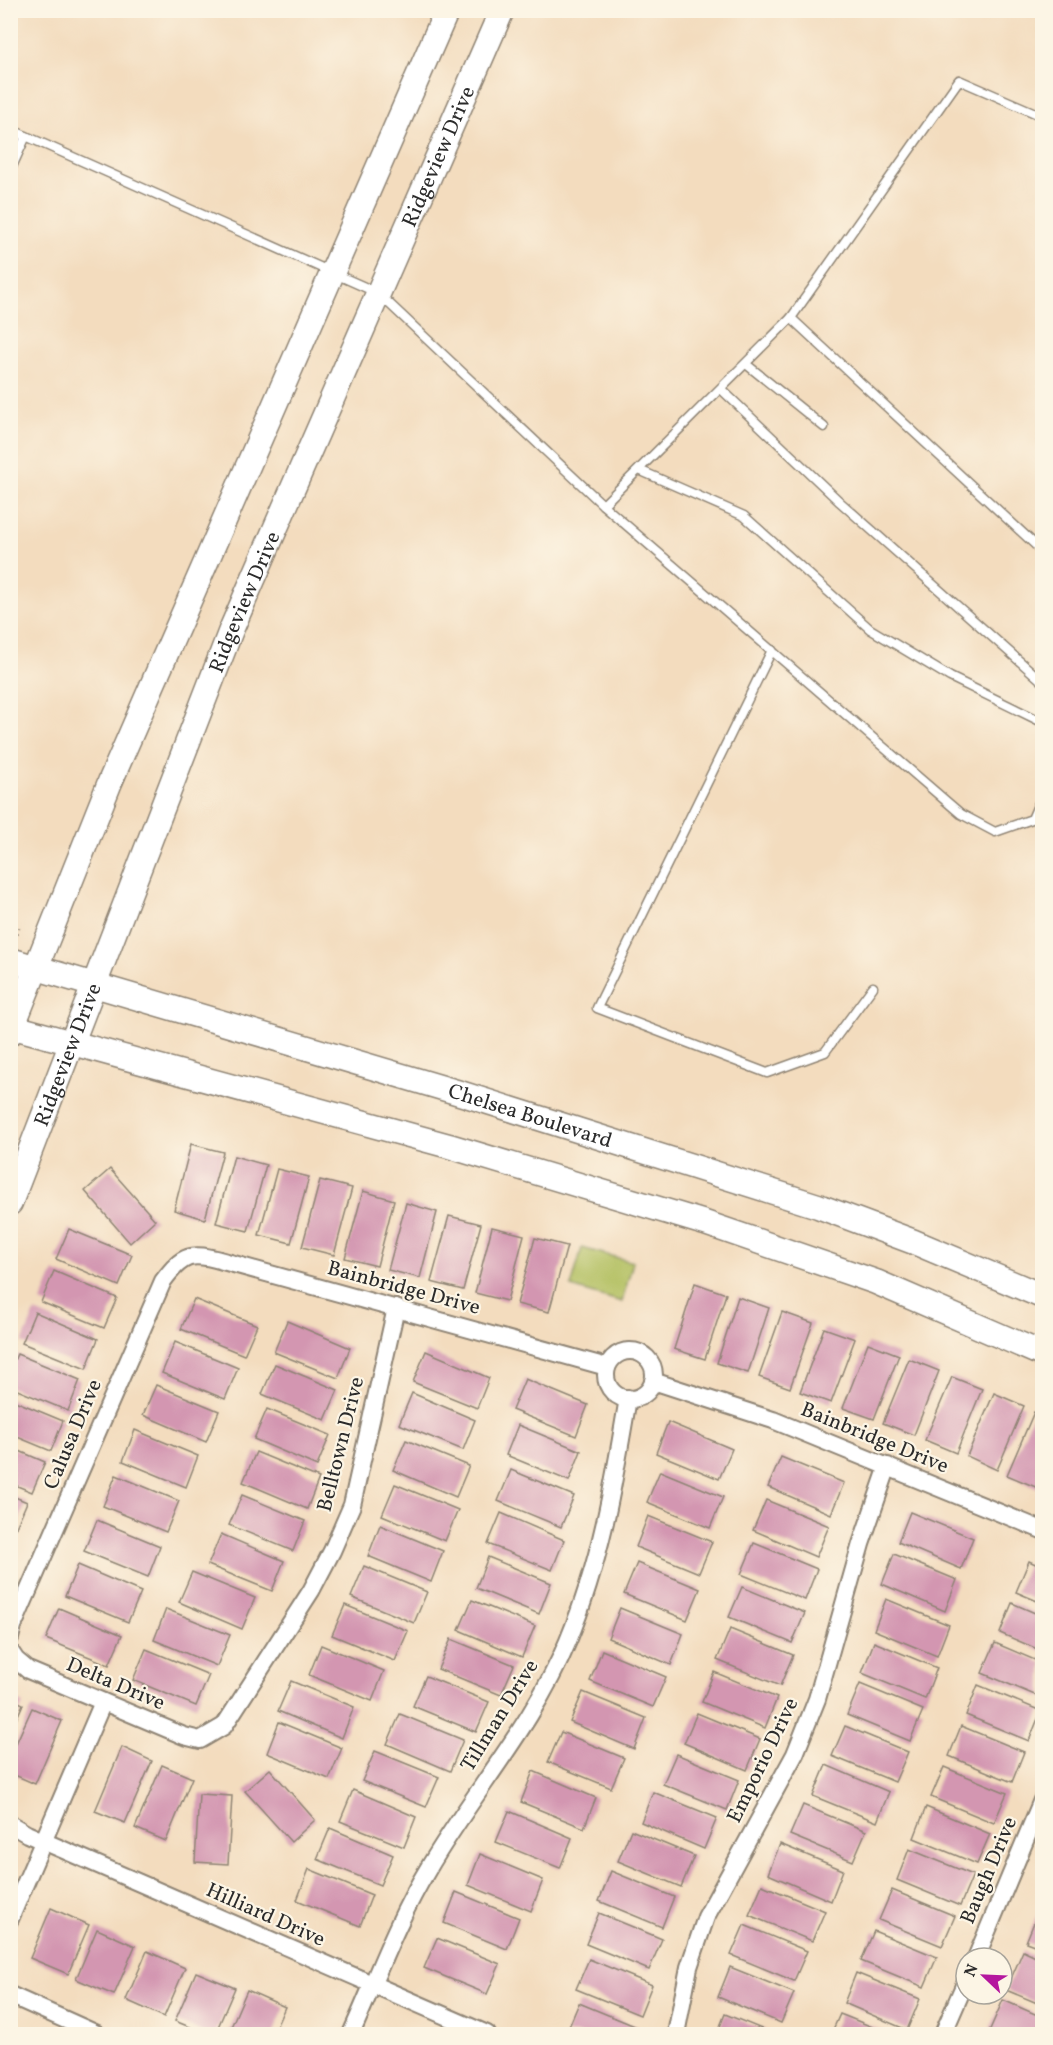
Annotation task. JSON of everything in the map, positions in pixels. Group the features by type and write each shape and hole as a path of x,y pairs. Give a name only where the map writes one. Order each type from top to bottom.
{"main road":[{"path":"447,10 110,782 38,968 11,1028 470,1152 705,1222 876,1282 1042,1354"},
{"name":"Ridgeview Drive","path":"10,1203 231,630 502,10"},
{"name":"Chelsea Boulevard","path":"10,960 463,1094 818,1206 914,1242 1042,1296"}],"street":[{"name":"Bainbridge Drive","path":"187,1256 204,1256 607,1367"},
{"name":"Calusa Drive","path":"10,1638 163,1281 174,1266 187,1256"},
{"name":"Belltown Drive","path":"213,1735 224,1726 234,1712 311,1591 352,1505 396,1308"},
{"path":"624,1351 639,1352 651,1362 653,1381 647,1392 628,1398 611,1390 607,1383 607,1367 617,1354 624,1351"},
{"name":"Bainbridge Drive","path":"653,1381 773,1420 1042,1530"},
{"name":"Tillman Drive","path":"351,2034 405,1909 448,1837 546,1688 567,1643 585,1597 606,1524 628,1398"},
{"name":"Emporio Drive","path":"676,2034 689,1967 706,1917 795,1754 817,1699 861,1544 888,1466"},
{"name":"Delta Drive","path":"10,1651 16,1660 28,1670 184,1736 200,1740 213,1735"},
{"path":"10,1919 103,1702"},
{"name":"Baugh Drive","path":"981,1946 1042,1800"},
{"name":"Hilliard Drive","path":"10,1824 19,1832 45,1841 487,2034"},
{"path":"10,1995 92,2033"},
{"path":"943,2034 955,2006"}],"lane":[{"path":"603,505 791,318 959,80 1042,116"},
{"path":"10,129 378,293 603,505 961,814 995,832 1032,819 1042,796"},
{"path":"10,171 26,136"},
{"path":"791,318 1042,551"},
{"path":"746,364 824,427"},
{"path":"721,389 840,502 1042,681"},
{"path":"639,471 744,516 870,629 950,677 1042,722"},
{"path":"772,650 597,1008 767,1072 825,1052 873,987"}],"green space":[{"path":"582,1248 633,1262 622,1302 571,1287"}],"building":[{"path":"191,1144 223,1152 205,1219 174,1210"},
{"path":"234,1156 266,1165 248,1231 216,1223"},
{"path":"110,1169 155,1220 130,1243 85,1191"},
{"path":"277,1169 309,1177 291,1243 259,1235"},
{"path":"320,1180 352,1188 334,1255 302,1247"},
{"path":"363,1191 394,1200 377,1266 345,1258"},
{"path":"406,1203 437,1212 420,1278 388,1270"},
{"path":"449,1216 481,1224 463,1290 431,1282"},
{"path":"492,1227 524,1235 507,1301 475,1293"},
{"path":"69,1229 132,1255 119,1286 56,1259"},
{"path":"535,1238 567,1246 549,1312 517,1304"},
{"path":"54,1271 117,1298 104,1328 41,1302"},
{"path":"695,1283 726,1294 705,1359 674,1349"},
{"path":"738,1297 769,1308 748,1373 717,1363"},
{"path":"194,1299 257,1325 244,1355 181,1329"},
{"path":"35,1312 98,1339 86,1369 22,1343"},
{"path":"782,1312 813,1323 790,1388 759,1377"},
{"path":"287,1321 350,1348 338,1378 274,1352"},
{"path":"824,1328 855,1339 831,1403 800,1392"},
{"path":"175,1342 238,1368 225,1399 162,1373"},
{"path":"868,1343 899,1355 874,1419 843,1408"},
{"path":"426,1351 489,1378 477,1408 413,1382"},
{"path":"17,1354 80,1380 68,1411 10,1387 10,1370"},
{"path":"909,1359 939,1371 914,1435 883,1423"},
{"path":"275,1364 338,1390 325,1420 262,1394"},
{"path":"952,1377 982,1389 956,1453 925,1440"},
{"path":"525,1379 588,1405 576,1436 512,1410"},
{"path":"156,1385 219,1411 206,1442 143,1415"},
{"path":"412,1393 475,1420 463,1450 399,1424"},
{"path":"994,1393 1024,1406 997,1470 967,1456"},
{"path":"10,1399 63,1421 51,1451 10,1434"},
{"path":"267,1409 330,1435 317,1466 254,1439"},
{"path":"1034,1412 1042,1415 1042,1476 1038,1488 1007,1475"},
{"path":"668,1422 732,1449 719,1479 656,1453"},
{"path":"518,1425 581,1451 569,1481 506,1455"},
{"path":"135,1430 198,1456 186,1487 123,1461"},
{"path":"406,1440 469,1466 456,1497 393,1470"},
{"path":"10,1447 45,1462 32,1492 10,1483"},
{"path":"256,1452 319,1478 307,1509 243,1482"},
{"path":"781,1457 844,1483 831,1514 768,1487"},
{"path":"511,1470 574,1496 561,1527 498,1501"},
{"path":"660,1471 723,1497 710,1528 647,1502"},
{"path":"116,1475 179,1501 166,1532 103,1506"},
{"path":"395,1484 458,1510 445,1541 382,1515"},
{"path":"10,1495 27,1502 14,1532 10,1531"},
{"path":"242,1495 305,1521 293,1551 229,1525"},
{"path":"766,1500 829,1526 816,1557 753,1530"},
{"path":"910,1512 973,1538 961,1569 898,1542"},
{"path":"501,1513 564,1540 552,1570 488,1544"},
{"path":"648,1516 712,1542 699,1573 636,1547"},
{"path":"97,1520 160,1546 148,1577 84,1551"},
{"path":"380,1525 443,1551 431,1582 368,1556"},
{"path":"221,1534 284,1561 272,1591 208,1565"},
{"path":"754,1543 817,1569 805,1600 741,1574"},
{"path":"894,1554 957,1580 945,1611 882,1584"},
{"path":"488,1557 551,1583 539,1614 476,1588"},
{"path":"1029,1561 1042,1567 1042,1603 1016,1592"},
{"path":"637,1563 700,1589 687,1620 624,1594"},
{"path":"78,1565 141,1592 128,1622 65,1596"},
{"path":"364,1566 427,1592 414,1623 351,1597"},
{"path":"192,1572 255,1598 242,1629 179,1602"},
{"path":"742,1587 805,1613 792,1643 729,1617"},
{"path":"886,1599 949,1625 937,1656 874,1630"},
{"path":"472,1600 535,1626 522,1657 459,1630"},
{"path":"1012,1603 1042,1616 1042,1651 1000,1633"},
{"path":"345,1605 408,1631 395,1661 332,1635"},
{"path":"59,1608 122,1635 109,1665 46,1639"},
{"path":"620,1608 683,1634 671,1665 608,1638"},
{"path":"166,1609 230,1635 217,1666 154,1640"},
{"path":"730,1629 793,1655 780,1686 717,1660"},
{"path":"451,1639 514,1665 501,1695 438,1669"},
{"path":"874,1642 937,1668 925,1699 862,1673"},
{"path":"995,1643 1042,1663 1042,1698 982,1673"},
{"path":"321,1645 384,1671 372,1701 309,1675"},
{"path":"146,1649 209,1675 196,1706 133,1680"},
{"path":"602,1650 666,1677 653,1707 590,1681"},
{"path":"714,1672 777,1698 765,1728 702,1702"},
{"path":"426,1676 489,1702 476,1732 413,1706"},
{"path":"291,1681 354,1707 342,1738 278,1711"},
{"path":"860,1684 923,1710 910,1741 847,1715"},
{"path":"978,1685 1041,1711 1029,1741 966,1715"},
{"path":"583,1692 646,1718 634,1749 570,1722"},
{"path":"10,1698 23,1704 10,1733"},
{"path":"32,1708 62,1721 35,1784 10,1773 10,1757"},
{"path":"697,1713 760,1739 747,1770 684,1743"},
{"path":"400,1714 463,1740 450,1771 387,1744"},
{"path":"279,1722 342,1748 329,1779 267,1753"},
{"path":"845,1726 908,1752 895,1782 832,1756"},
{"path":"961,1726 1024,1752 1012,1782 949,1756"},
{"path":"561,1732 624,1758 611,1788 548,1762"},
{"path":"122,1747 152,1761 125,1823 95,1811"},
{"path":"375,1751 439,1777 426,1807 362,1781"},
{"path":"676,1754 739,1780 727,1810 663,1784"},
{"path":"162,1765 192,1778 166,1841 135,1828"},
{"path":"826,1765 889,1792 877,1822 813,1796"},
{"path":"944,1767 1007,1793 994,1823 931,1797"},
{"path":"270,1769 315,1820 291,1842 245,1791"},
{"path":"533,1771 596,1798 584,1828 521,1802"},
{"path":"353,1790 416,1817 404,1847 340,1821"},
{"path":"653,1792 717,1818 704,1849 641,1822"},
{"path":"199,1794 232,1796 228,1864 195,1862"},
{"path":"803,1805 866,1831 853,1861 790,1835"},
{"path":"926,1807 990,1834 977,1864 914,1838"},
{"path":"509,1811 572,1838 560,1868 496,1842"},
{"path":"330,1828 393,1855 380,1885 317,1859"},
{"path":"631,1830 694,1856 681,1887 618,1861"},
{"path":"780,1844 843,1870 831,1901 768,1874"},
{"path":"909,1849 973,1875 960,1906 897,1880"},
{"path":"480,1854 543,1880 531,1911 468,1885"},
{"path":"309,1869 372,1895 360,1926 297,1900"},
{"path":"611,1871 674,1897 662,1927 599,1901"},
{"path":"762,1885 825,1911 812,1941 749,1915"},
{"path":"892,1890 955,1916 942,1946 879,1920"},
{"path":"456,1892 519,1918 507,1949 444,1923"},
{"path":"1042,1903 1042,1948 1026,1942"},
{"path":"51,1908 89,1925 68,1974 30,1958"},
{"path":"599,1913 662,1939 649,1970 586,1944"},
{"path":"744,1925 807,1951 794,1981 731,1955"},
{"path":"97,1929 135,1946 114,1995 76,1979"},
{"path":"874,1931 937,1957 924,1987 861,1961"},
{"path":"437,1938 500,1964 487,1994 424,1968"},
{"path":"147,1951 185,1968 164,2017 126,2000"},
{"path":"1023,1951 1042,1960 1042,2005 1014,1993 1014,1972"},
{"path":"589,1959 652,1985 640,2015 576,1989"},
{"path":"730,1967 794,1993 781,2023 718,1997"},
{"path":"196,1972 235,1988 215,2034 207,2034 175,2021"},
{"path":"856,1973 920,1999 907,2030 844,2003"},
{"path":"247,1990 285,2007 273,2034 228,2034"},
{"path":"579,2003 642,2029 640,2034 566,2034"},
{"path":"1014,2005 1042,2017 1042,2034 988,2034 1000,2006"},
{"path":"725,2014 774,2034 717,2034"},
{"path":"840,2014 890,2034 831,2034"}]}
